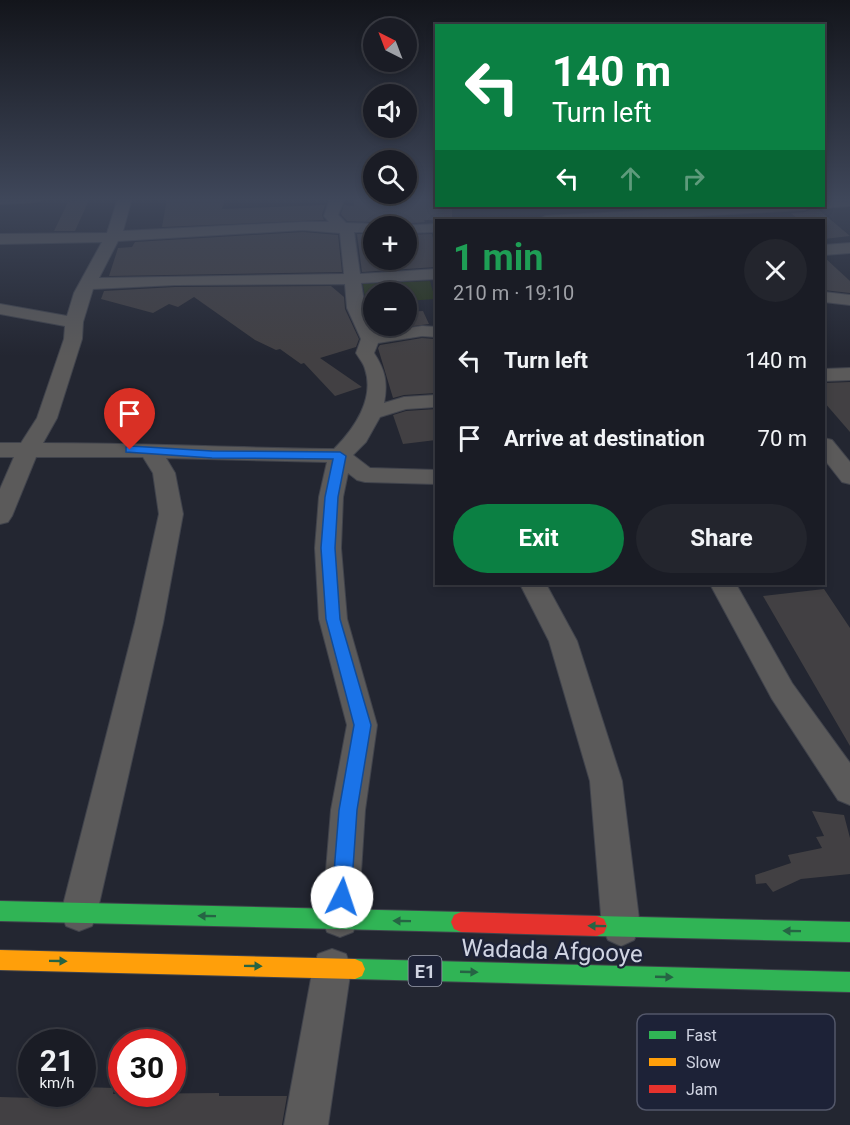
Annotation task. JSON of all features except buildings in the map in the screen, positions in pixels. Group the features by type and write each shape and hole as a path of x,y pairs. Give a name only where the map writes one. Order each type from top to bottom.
{"highway":[{"name":"Wadada Afgooye","path":"0,911 850,932"},
{"name":"Wadada Afgooye","path":"0,960 850,982"}],"street":[{"path":"0,516 28,450 47,418 73,339 80,295 105,250"},
{"path":"340,920 348,810 363,725 333,619 328,548 331,497 340,456 358,437 372,413 377,387 375,369 365,353 370,339 356,308 349,250"},
{"path":"88,284 199,279 351,280 435,274"},
{"path":"825,297 850,300"},
{"path":"0,309 74,322"},
{"path":"370,339 422,331 435,332"},
{"path":"825,375 850,374"},
{"path":"372,413 404,403 435,401"},
{"path":"825,446 850,477"},
{"path":"0,450 150,450 212,454 340,456 365,475 435,477"},
{"path":"79,913 149,623 171,514 164,473 150,450"},
{"path":"534,585 563,641 606,782 621,927"},
{"path":"724,585 782,691 850,790"},
{"path":"306,1125 332,968"}],"green space":[{"path":"430,281 435,299 417,300 417,282 408,282"}],"traffic: fast":[{"path":"0,911 461,922"},
{"path":"597,926 850,932"},
{"path":"355,969 850,982"}],"traffic: slow":[{"path":"0,960 355,969"}],"traffic: jam":[{"path":"461,922 597,926"}],"route":[{"path":"130,450 340,456 331,497 328,548 333,619 363,725 348,810 342,897"}]}
